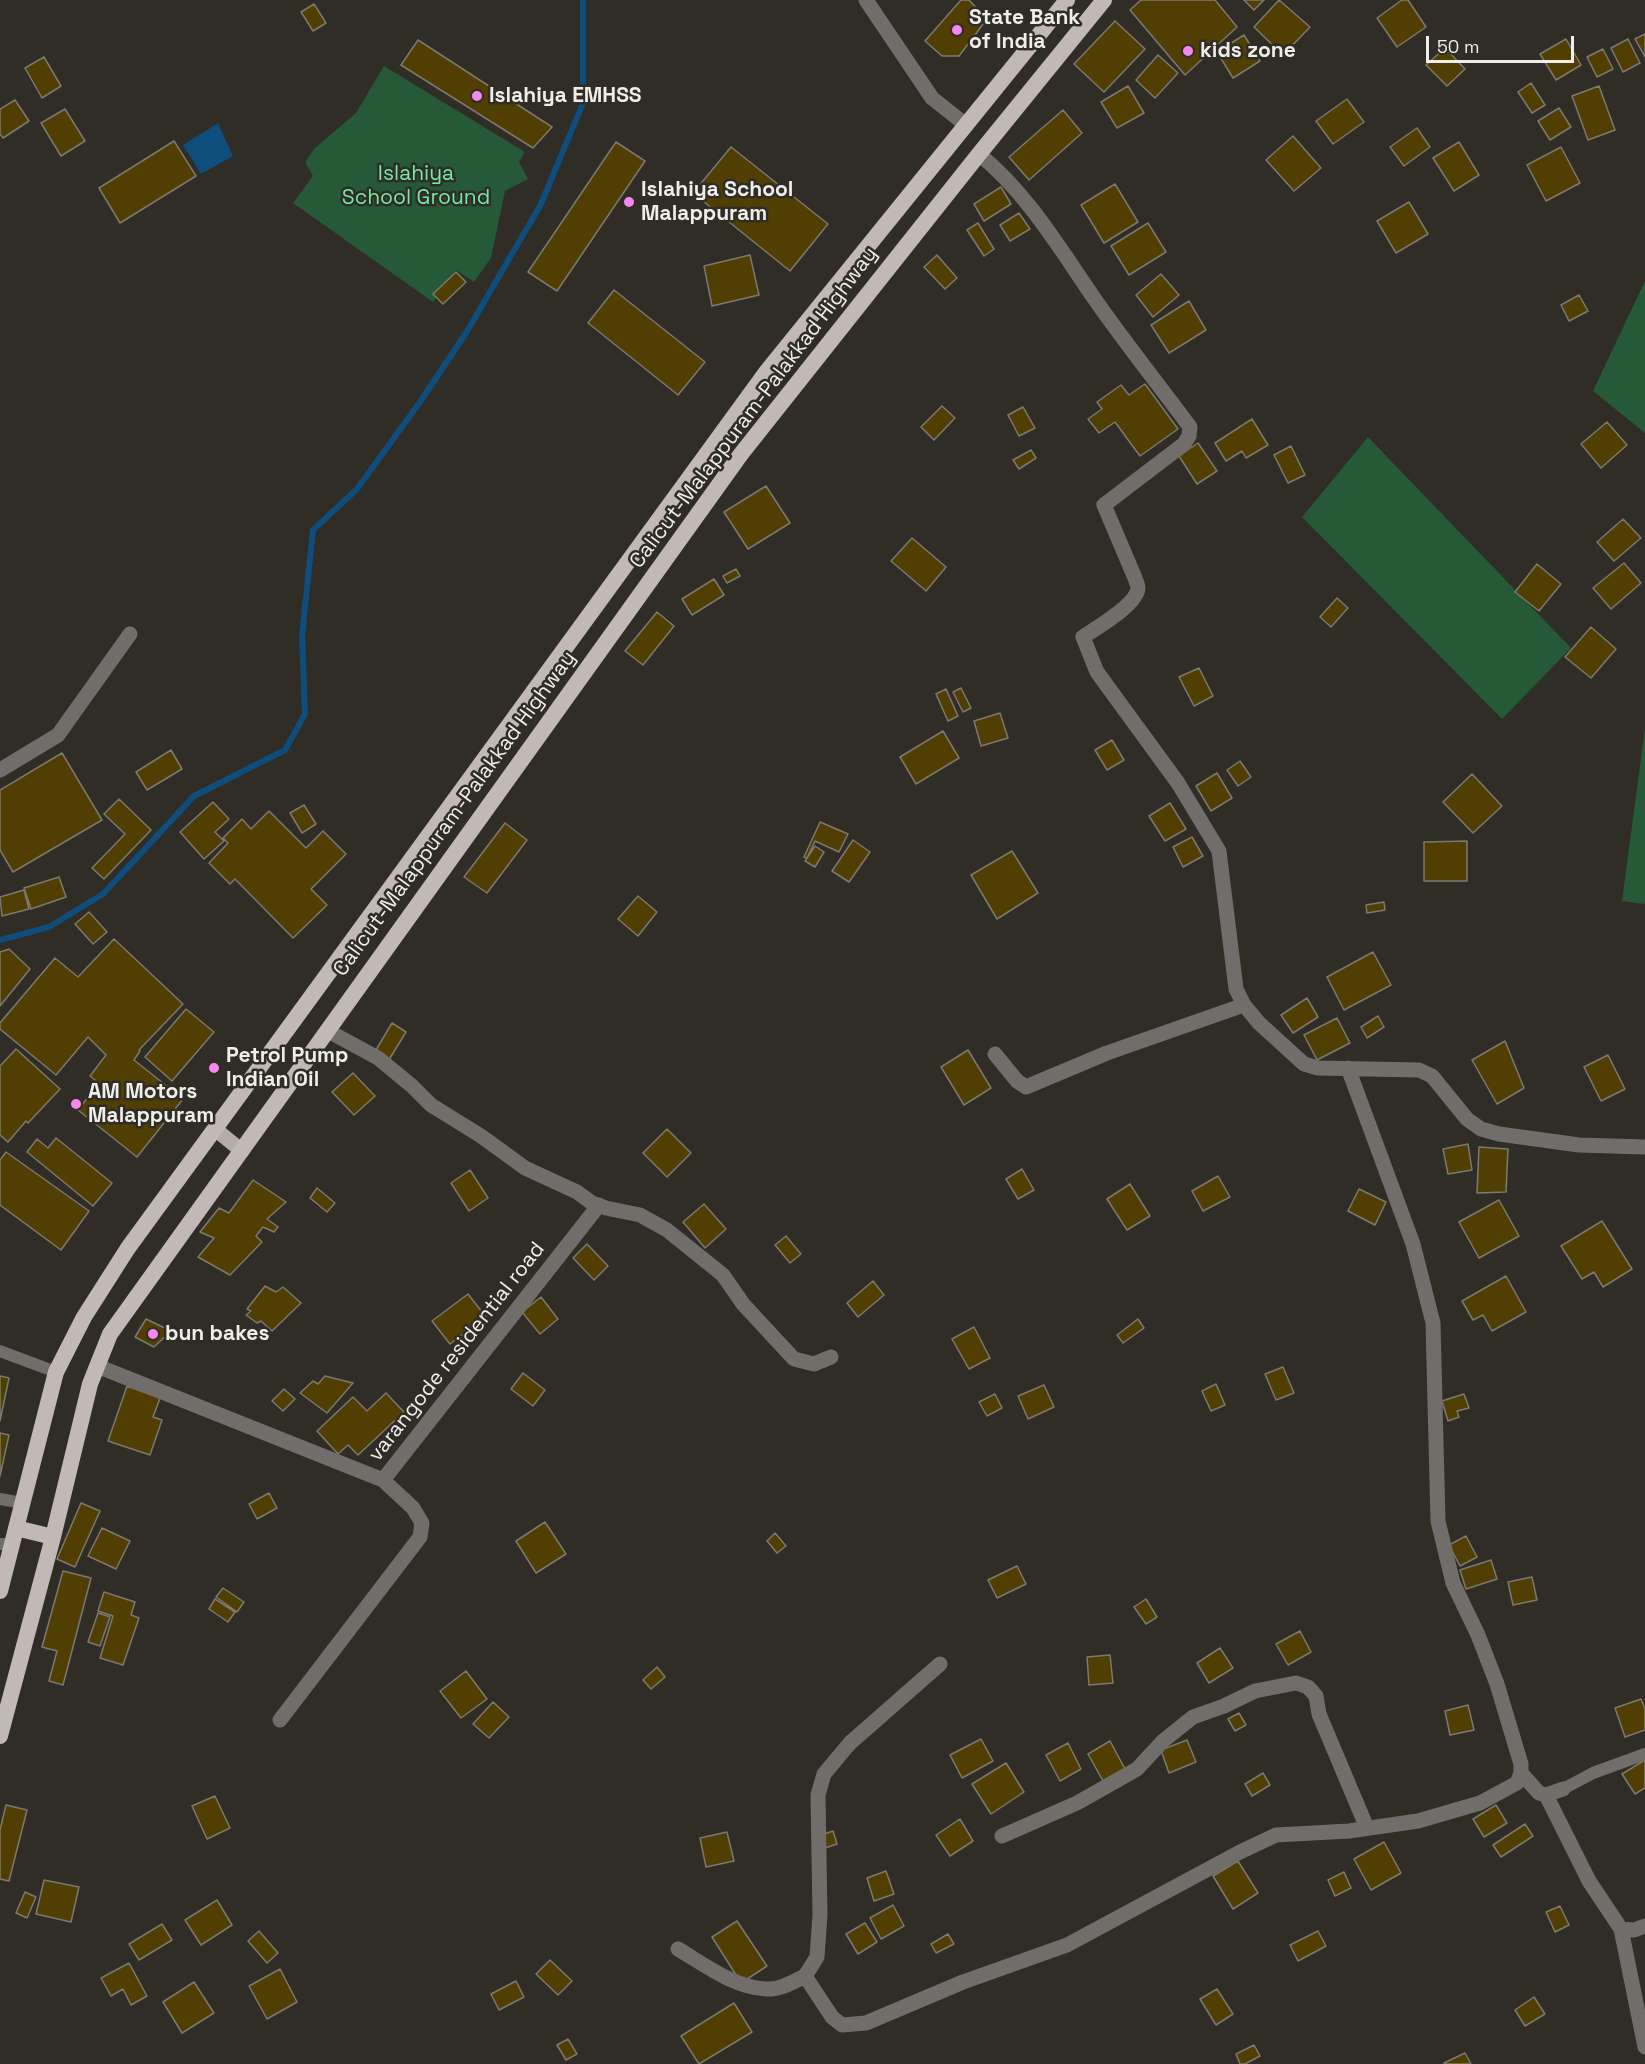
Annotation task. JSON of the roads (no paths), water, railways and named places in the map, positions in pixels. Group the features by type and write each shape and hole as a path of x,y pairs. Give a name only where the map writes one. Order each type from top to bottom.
{"highway":[{"name":"Calicut-Malappuram-Palakkad Highway","path":"0,1591 6,1544 16,1528 56,1372 84,1317 128,1248 767,371 1067,0"},
{"name":"Calicut-Malappuram-Palakkad Highway","path":"0,1736 53,1537 90,1384 110,1334 741,454 1104,0"},
{"path":"16,1528 53,1537"}],"main road":[{"path":"215,1129 242,1151"}],"street":[{"path":"866,0 932,98 966,125"},
{"path":"979,154 999,171 1035,212 1098,304 1190,427 1189,436 1184,444 1104,504 1138,589 1133,600 1083,637 1097,672 1178,783 1219,851 1236,989 1244,1005 1259,1023 1304,1064 1318,1068 1419,1070 1432,1076 1467,1119 1481,1130 1579,1145 1645,1147"},
{"path":"0,770 58,735 130,634"},
{"path":"995,1054 1017,1081 1026,1087 1107,1053 1244,1005"},
{"path":"328,1031 378,1058 431,1105 481,1136 525,1168 599,1205 640,1215 667,1230 723,1275 743,1304 794,1359 814,1364 831,1357"},
{"path":"805,1976 832,2017 842,2025 866,2023 963,1982 1066,1945 1276,1835 1367,1828 1418,1821 1480,1803 1516,1783 1521,1773 1521,1764 1497,1683 1478,1635 1453,1583 1438,1521 1433,1323 1413,1244 1348,1068"},
{"name":"varangode residential road","path":"97,1366 383,1480 599,1205"},
{"path":"280,1720 420,1537 422,1522 413,1508 383,1480"},
{"path":"678,1949 731,1980 766,1989 786,1986 805,1976 817,1957 820,1915 818,1795 824,1774 850,1743 940,1664"},
{"path":"1002,1836 1077,1803 1137,1769 1163,1741 1193,1717 1224,1706 1255,1691 1296,1683 1308,1688 1316,1696 1319,1714 1367,1828"},
{"path":"1521,1773 1539,1792 1546,1795 1589,1881 1621,1929 1645,2047"},
{"path":"1546,1795 1563,1789"},
{"path":"1621,1929 1634,1930 1645,1926"}],"lane":[{"path":"0,1351 56,1372"},
{"path":"0,1499 22,1503"},
{"path":"1563,1789 1593,1773 1645,1754"}],"water":[{"path":"218,123 233,156 201,174 183,145"}],"waterway":[{"path":"0,940 49,927 103,894 194,796 285,750 305,714 302,636 313,530 357,489 420,402 466,333 541,204 583,103 583,0"}],"place":[{"name":"State Bank of India","path":"957,30"},
{"name":"kids zone","path":"1188,51"},
{"name":"Islahiya EMHSS","path":"477,96"},
{"name":"Islahiya School Malappuram","path":"629,202"},
{"name":"Petrol Pump Indian Oil","path":"214,1068"},
{"name":"AM Motors Malappuram","path":"76,1104"},
{"name":"bun bakes","path":"153,1334"}],"park label":[{"name":"Islahiya School Ground","path":"416,186"}]}
